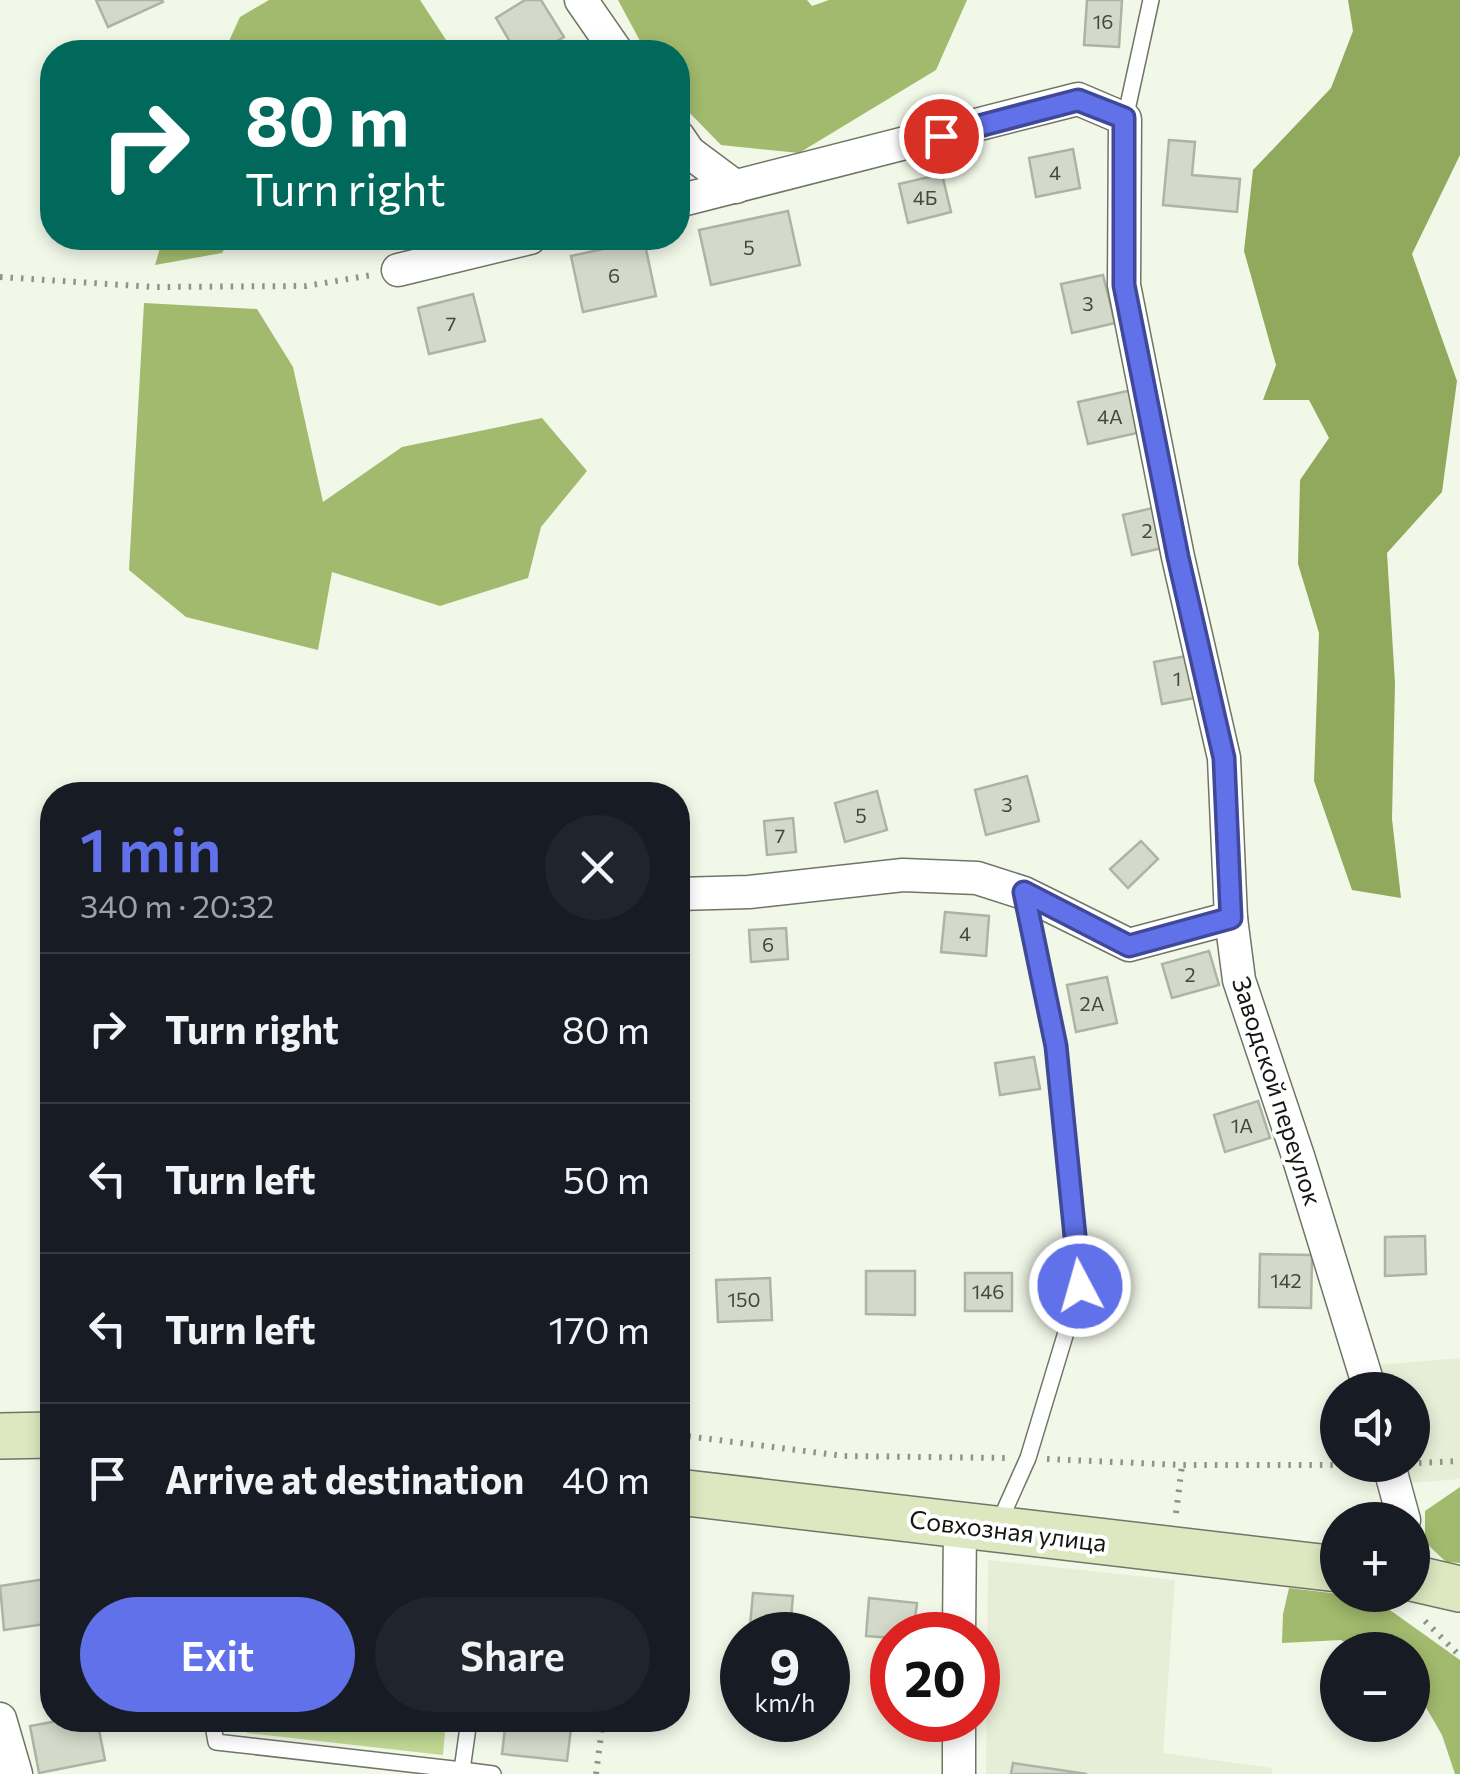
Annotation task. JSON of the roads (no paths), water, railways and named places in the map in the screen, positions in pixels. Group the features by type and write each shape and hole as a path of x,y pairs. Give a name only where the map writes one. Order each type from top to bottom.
{"street":[{"path":"581,0 608,40"},
{"path":"690,198 1078,100 1124,118"},
{"name":"Заводской переулок","path":"1124,118 1124,285 1178,557 1224,758 1231,918 1240,980 1364,1372"},
{"path":"690,153 736,187"},
{"path":"398,270 480,250"},
{"path":"690,894 749,892 903,875 978,878 1024,892 1129,946 1231,918"},
{"path":"0,1436 40,1435"},
{"name":"Совхозная улица","path":"690,1493 1320,1568"},
{"path":"963,1612 978,1527"},
{"path":"0,1720 16,1774"},
{"path":"959,1742 959,1774"}],"lane":[{"path":"1124,118 1151,0"},
{"path":"978,1527 1028,1458 1080,1286 1056,1046 1024,892"},
{"path":"214,1732 216,1742 492,1774"},
{"path":"462,1770 467,1732"}]}
